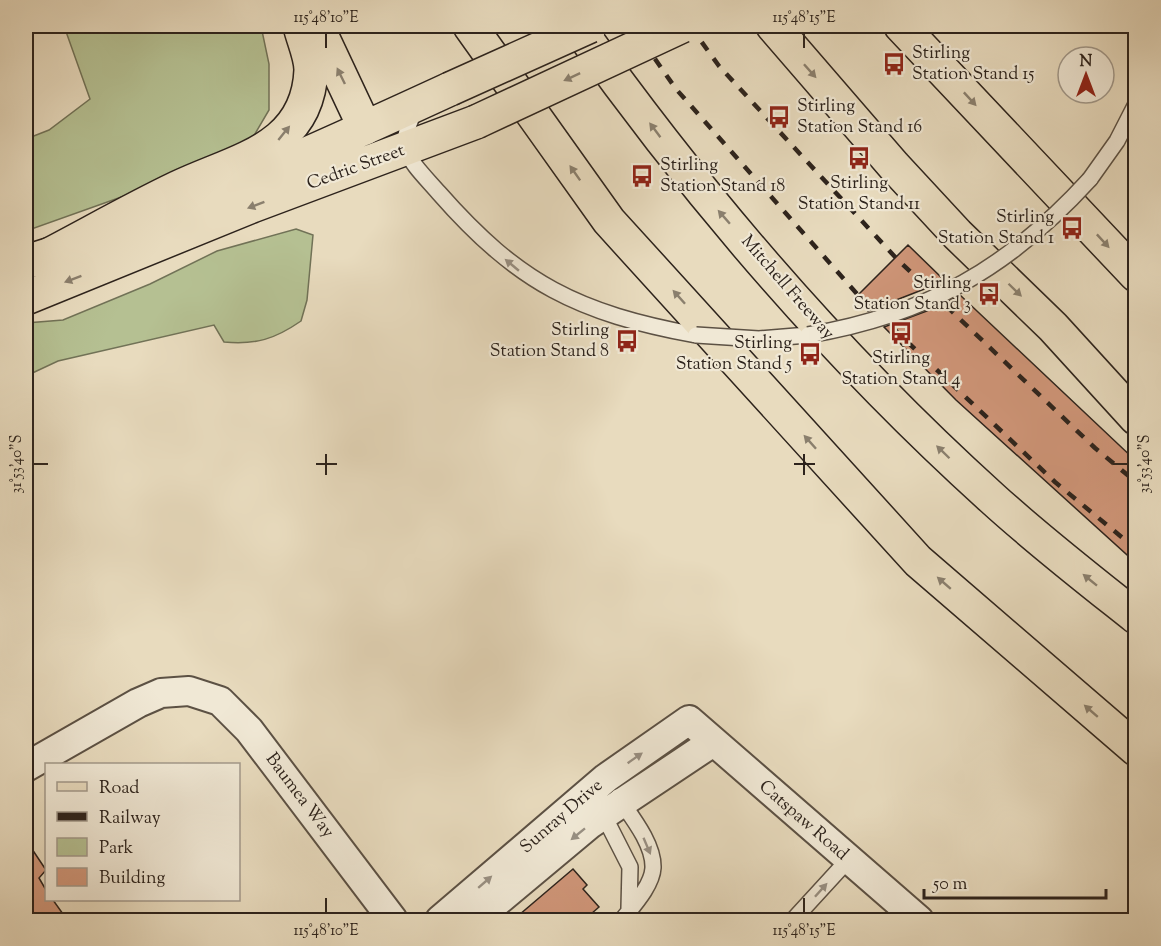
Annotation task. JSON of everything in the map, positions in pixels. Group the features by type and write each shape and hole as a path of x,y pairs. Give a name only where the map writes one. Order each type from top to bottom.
{"main road":[{"path":"36,259 178,187 255,156 280,139 302,109 311,69 300,26"},
{"path":"317,26 365,128"},
{"path":"470,26 609,221 913,555 1136,749"},
{"name":"Mitchell Freeway","path":"577,26 704,193 819,326 904,414 992,499 1136,616"},
{"name":"Cedric Street","path":"36,259 186,205 365,128 590,26"},
{"name":"Cedric Street","path":"26,298 252,206 400,159 682,26"},
{"path":"773,26 894,166 957,234 1053,327 1136,418"},
{"path":"901,26 1136,275"}],"street":[{"name":"Baumea Way","path":"26,767 138,703 161,693 189,691 220,701 249,730 393,921"},
{"name":"Catspaw Road","path":"689,720 919,921"},
{"name":"Sunray Drive","path":"475,921 689,720"},
{"name":"Sunray Drive","path":"440,921 606,797 713,742"}],"lane":[{"path":"400,159 405,129 417,107 450,88"},
{"path":"365,128 400,159 473,232 519,271 562,296 640,325 696,335 759,339 808,335 889,317 954,290 998,264 1059,214 1090,179 1117,141 1136,104"},
{"path":"606,797 642,836 650,854 653,869 646,886 625,916"},
{"path":"606,797 630,867 632,885 625,916"},
{"path":"793,921 848,860"}],"green space":[{"path":"64,26 261,26 269,64 269,110 252,139 127,195 26,231 26,139 49,130 90,99"},
{"path":"296,229 313,235 307,300 301,321 282,332 246,343 224,342 214,325 58,361 26,376 26,323 63,320 150,284 217,251"}],"building":[{"path":"908,245 945,281 868,311 855,298"},
{"path":"960,295 1136,461 1136,563 956,400 884,327 932,309"},
{"path":"26,840 45,868 39,878 45,888 45,901 54,901 68,921 26,921"},
{"path":"573,869 587,885 583,889 599,907 583,921 512,921"}],"railway":[{"path":"632,26 676,89 858,295 1055,482 1136,549"},
{"path":"690,26 719,66 896,258 1095,448 1136,482"}],"place":[{"name":"Stirling Station Stand 15","path":"894,64"},
{"name":"Stirling Station Stand 16","path":"779,117"},
{"name":"Stirling Station Stand 11","path":"859,158"},
{"name":"Stirling Station Stand 18","path":"642,176"},
{"name":"Stirling Station Stand 1","path":"1072,228"},
{"name":"Stirling Station Stand 3","path":"989,294"},
{"name":"Stirling Station Stand 4","path":"901,333"},
{"name":"Stirling Station Stand 8","path":"627,341"},
{"name":"Stirling Station Stand 5","path":"810,354"}]}
